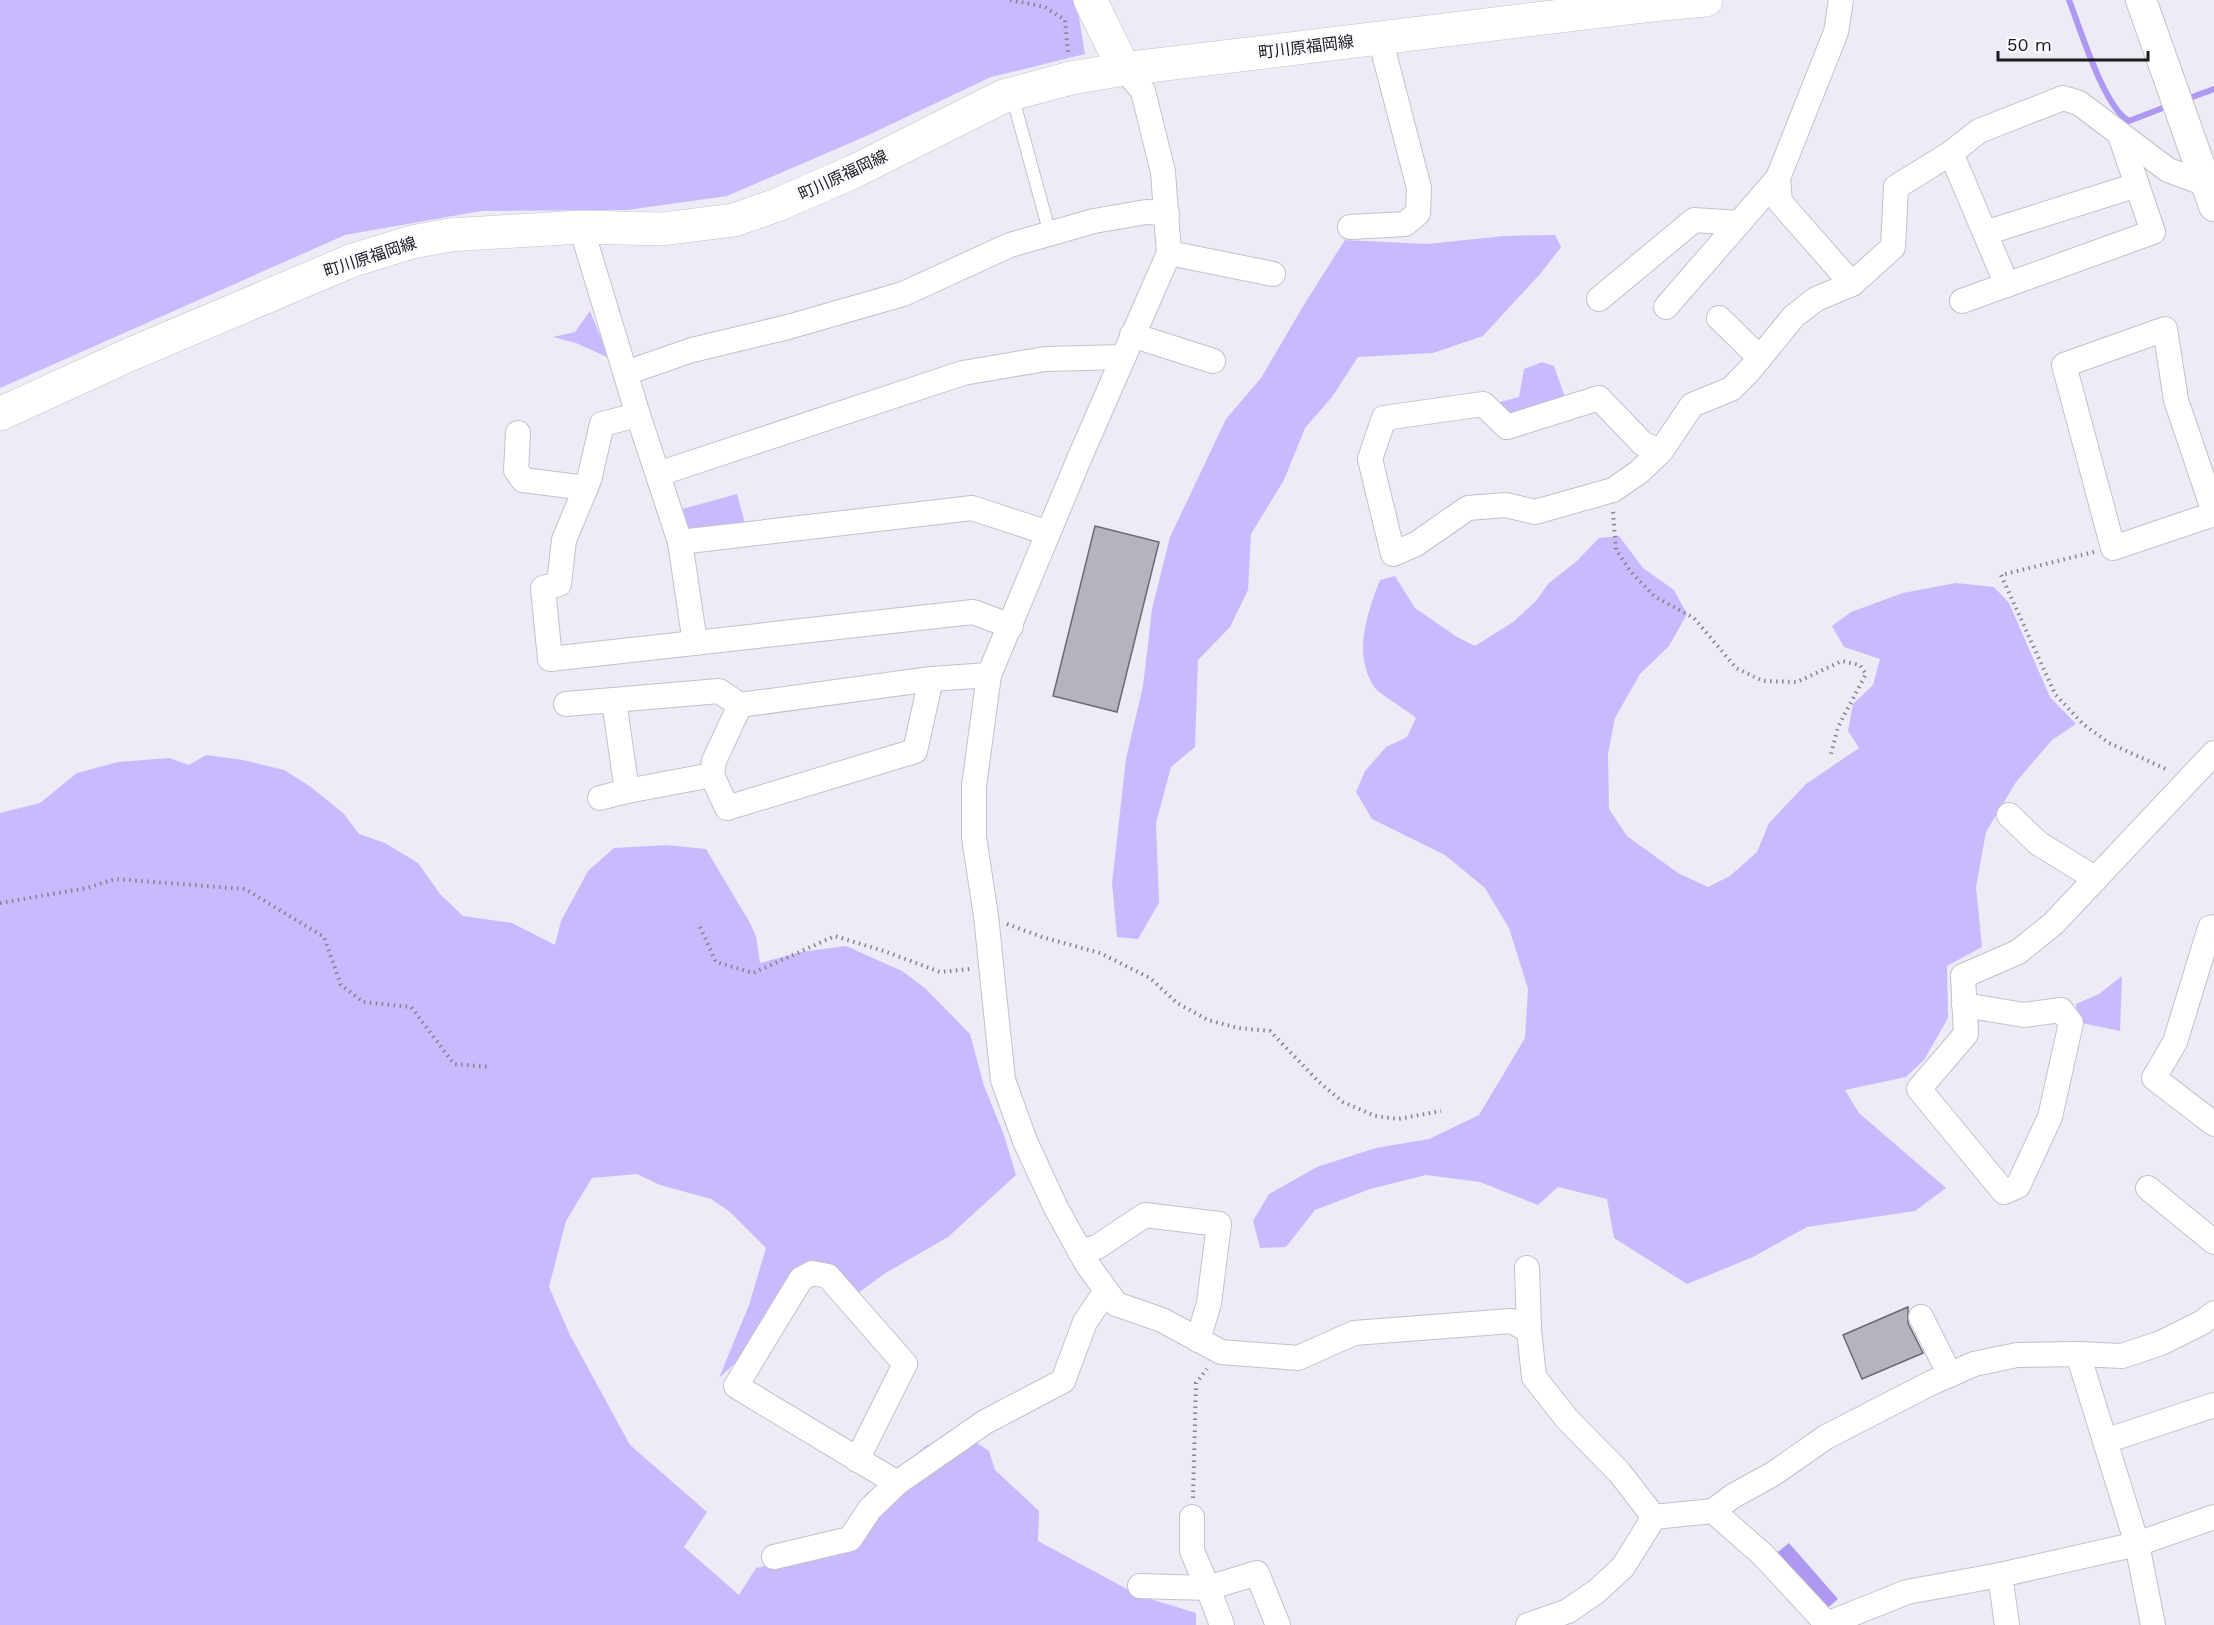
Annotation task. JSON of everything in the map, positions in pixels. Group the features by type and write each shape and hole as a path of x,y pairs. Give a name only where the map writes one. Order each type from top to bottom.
{"main road":[{"path":"1090,0 1124,69"},
{"name":"町川原福岡線","path":"0,414 130,354 353,260 412,242 450,236 581,227 662,229 734,220 777,206 855,171 933,130 1012,94 1071,78 1124,69 1706,0"}],"street":[{"path":"1666,307 1778,178 1836,32 1841,0"},
{"path":"2141,0 2210,195"},
{"path":"1350,227 1405,224 1418,213 1419,188 1380,38"},
{"path":"1124,69 1143,91 1162,172 1169,253 989,675 974,786 974,837 986,916 1004,1080 1025,1141 1056,1208 1080,1252 1116,1304 1162,1320 1221,1352 1298,1358 1354,1333 1511,1321 1529,1330"},
{"path":"1661,451 1642,444 1599,398 1507,427 1483,404 1384,418 1370,459 1393,554 1416,544 1468,508 1506,505 1534,512 1613,490 1639,472 1661,451 1692,405 1731,389 1794,316 1816,299 1851,284 1893,247 1896,187 1951,153 1978,131 2063,98 2079,103 2168,170 2210,195"},
{"path":"1962,301 2153,232 2120,135"},
{"path":"1951,153 2007,285"},
{"path":"1778,178 1780,202 1851,284"},
{"path":"1985,233 2137,185"},
{"path":"626,373 692,350 788,327 903,294 1010,245 1094,220 1146,212 1167,213"},
{"path":"1599,299 1695,220 1739,223"},
{"path":"581,227 638,415 680,542 695,643"},
{"path":"1169,253 1273,274"},
{"path":"1719,318 1760,358"},
{"path":"2164,329 2176,400 2214,513 2113,548 2064,365 2164,329"},
{"path":"658,474 963,373 1128,346 1213,361"},
{"path":"638,415 602,424 586,488 564,540 559,584 543,588 550,659 973,612 1011,626"},
{"path":"518,433 516,470 523,480 586,488"},
{"path":"680,542 972,508 1048,533"},
{"path":"566,704 719,691 740,705 931,679 989,675"},
{"path":"740,705 714,761 712,775 727,808 915,751 931,679"},
{"path":"614,701 627,791"},
{"path":"1964,1005 2024,1015 2061,1010 2071,1023 2050,1117 2018,1186 2004,1192 1919,1089 1966,1034 1964,1005 1963,976 2018,952 2053,924 2214,753"},
{"path":"600,798 712,775"},
{"path":"2009,815 2038,843 2096,879"},
{"path":"2214,927 2211,928 2175,1042 2154,1078 2214,1124"},
{"path":"2148,1188 2214,1240"},
{"path":"1080,1252 1097,1247 1145,1215 1219,1224 1209,1303 1198,1340"},
{"path":"1527,1268 1529,1330 1534,1377 1567,1419 1619,1472 1654,1517"},
{"path":"857,1460 905,1364 828,1276 812,1273 801,1279 736,1386 857,1460 897,1484"},
{"path":"774,1557 850,1539 870,1509 897,1484 985,1422 1063,1381 1085,1322 1106,1291"},
{"path":"1654,1517 1713,1511 1733,1496 1773,1474 1826,1437 1974,1364 2017,1355 2122,1356 2161,1343 2204,1322 2214,1313"},
{"path":"1921,1317 1950,1375"},
{"path":"2078,1354 2137,1544 2153,1625"},
{"path":"2105,1441 2214,1405"},
{"path":"1713,1511 1762,1554 1827,1625 1906,1592 2000,1575 2137,1544 2214,1516"},
{"path":"1192,1517 1192,1551 1222,1625"},
{"path":"1528,1625 1568,1611 1597,1591 1623,1567 1654,1517"},
{"path":"1140,1586 1208,1588 1257,1573 1278,1625"},
{"path":"2000,1575 2007,1625"}],"lane":[{"path":"1012,94 1050,234"}],"path":[{"path":"1010,0 1045,7 1065,21 1071,78"},
{"path":"1613,490 1616,550 1631,572 1654,596 1694,618 1736,668 1764,681 1797,682 1842,661 1860,665 1866,674 1838,727 1831,754"},
{"path":"2113,548 2001,575 2055,694 2083,724 2109,743 2188,780"},
{"path":"0,903 87,888 115,879 245,889 324,937 341,985 363,1002 411,1007 454,1064 491,1067"},
{"path":"986,916 1042,937 1100,953 1150,978 1177,1003 1208,1020 1239,1028 1270,1031 1319,1082 1343,1102 1376,1116 1398,1119 1441,1111"},
{"path":"700,927 716,962 753,973 835,936 940,972 992,966"},
{"path":"1192,1517 1196,1383 1221,1352"}],"shaded area":[{"path":"0,0 1074,0 1085,54 991,77 864,137 727,196 627,210 481,211 345,235 0,388"},
{"path":"1555,235 1561,247 1541,273 1483,336 1433,353 1358,357 1332,397 1305,428 1284,480 1251,534 1248,590 1230,627 1198,660 1195,747 1171,767 1156,823 1159,903 1138,939 1117,937 1112,883 1126,759 1143,686 1152,609 1170,537 1226,419 1261,378 1345,240 1427,244 1504,236"},
{"path":"590,311 609,358 576,343 553,337 575,332"},
{"path":"1542,362 1554,366 1566,400 1517,419 1496,403 1519,397 1524,369"},
{"path":"737,494 745,523 687,533 679,510"},
{"path":"1619,536 1643,568 1674,590 1687,614 1669,646 1640,674 1615,718 1608,754 1609,809 1627,836 1678,873 1708,887 1730,876 1757,852 1769,823 1806,784 1859,748 1848,731 1853,704 1873,685 1880,659 1844,647 1832,626 1851,612 1903,593 1956,583 1994,587 2009,603 2050,697 2076,724 2052,740 2016,782 1986,832 1976,887 1982,947 1947,966 1948,1018 1924,1060 1906,1077 1845,1090 1859,1113 1946,1188 1915,1211 1807,1227 1753,1257 1687,1284 1614,1238 1607,1199 1558,1187 1538,1205 1480,1182 1426,1175 1370,1189 1315,1210 1286,1247 1260,1248 1253,1221 1269,1194 1317,1167 1376,1148 1429,1139 1479,1115 1525,1038 1528,989 1509,928 1485,888 1445,855 1372,819 1356,792 1365,771 1386,747 1407,737 1416,718 1375,688 1364,662 1364,634 1370,607 1380,580 1395,576 1415,608 1457,637 1475,646 1513,622 1535,602 1549,583 1577,561 1599,538"},
{"path":"206,755 243,760 284,770 311,787 344,814 359,834 385,843 418,863 440,894 463,916 512,923 555,945 561,921 588,871 614,848 666,845 706,849 750,923 756,936 760,963 801,952 846,946 902,971 925,988 970,1034 984,1086 1004,1135 1016,1175 948,1237 884,1274 857,1294 826,1269 761,1339 719,1378 749,1305 766,1248 730,1212 711,1199 660,1185 637,1174 592,1178 566,1221 549,1287 570,1335 630,1445 707,1512 684,1547 739,1595 756,1568 806,1557 851,1529 865,1495 927,1445 971,1439 989,1451 995,1470 1039,1511 1038,1541 1138,1595 1196,1613 1196,1625 0,1625 0,813 40,803 77,773 118,762 169,758 189,765"},
{"path":"2122,976 2120,1031 2077,1022 2076,1004 2099,994"},
{"path":"1789,1543 1838,1599 1824,1611 1775,1554"}],"building":[{"path":"1095,526 1159,542 1117,712 1053,696"},
{"path":"1908,1307 1908,1323 1923,1353 1862,1379 1843,1335"}],"waterway":[{"path":"2069,0 2102,84 2120,113 2129,121 2168,106"},
{"path":"2184,100 2214,89"}]}
